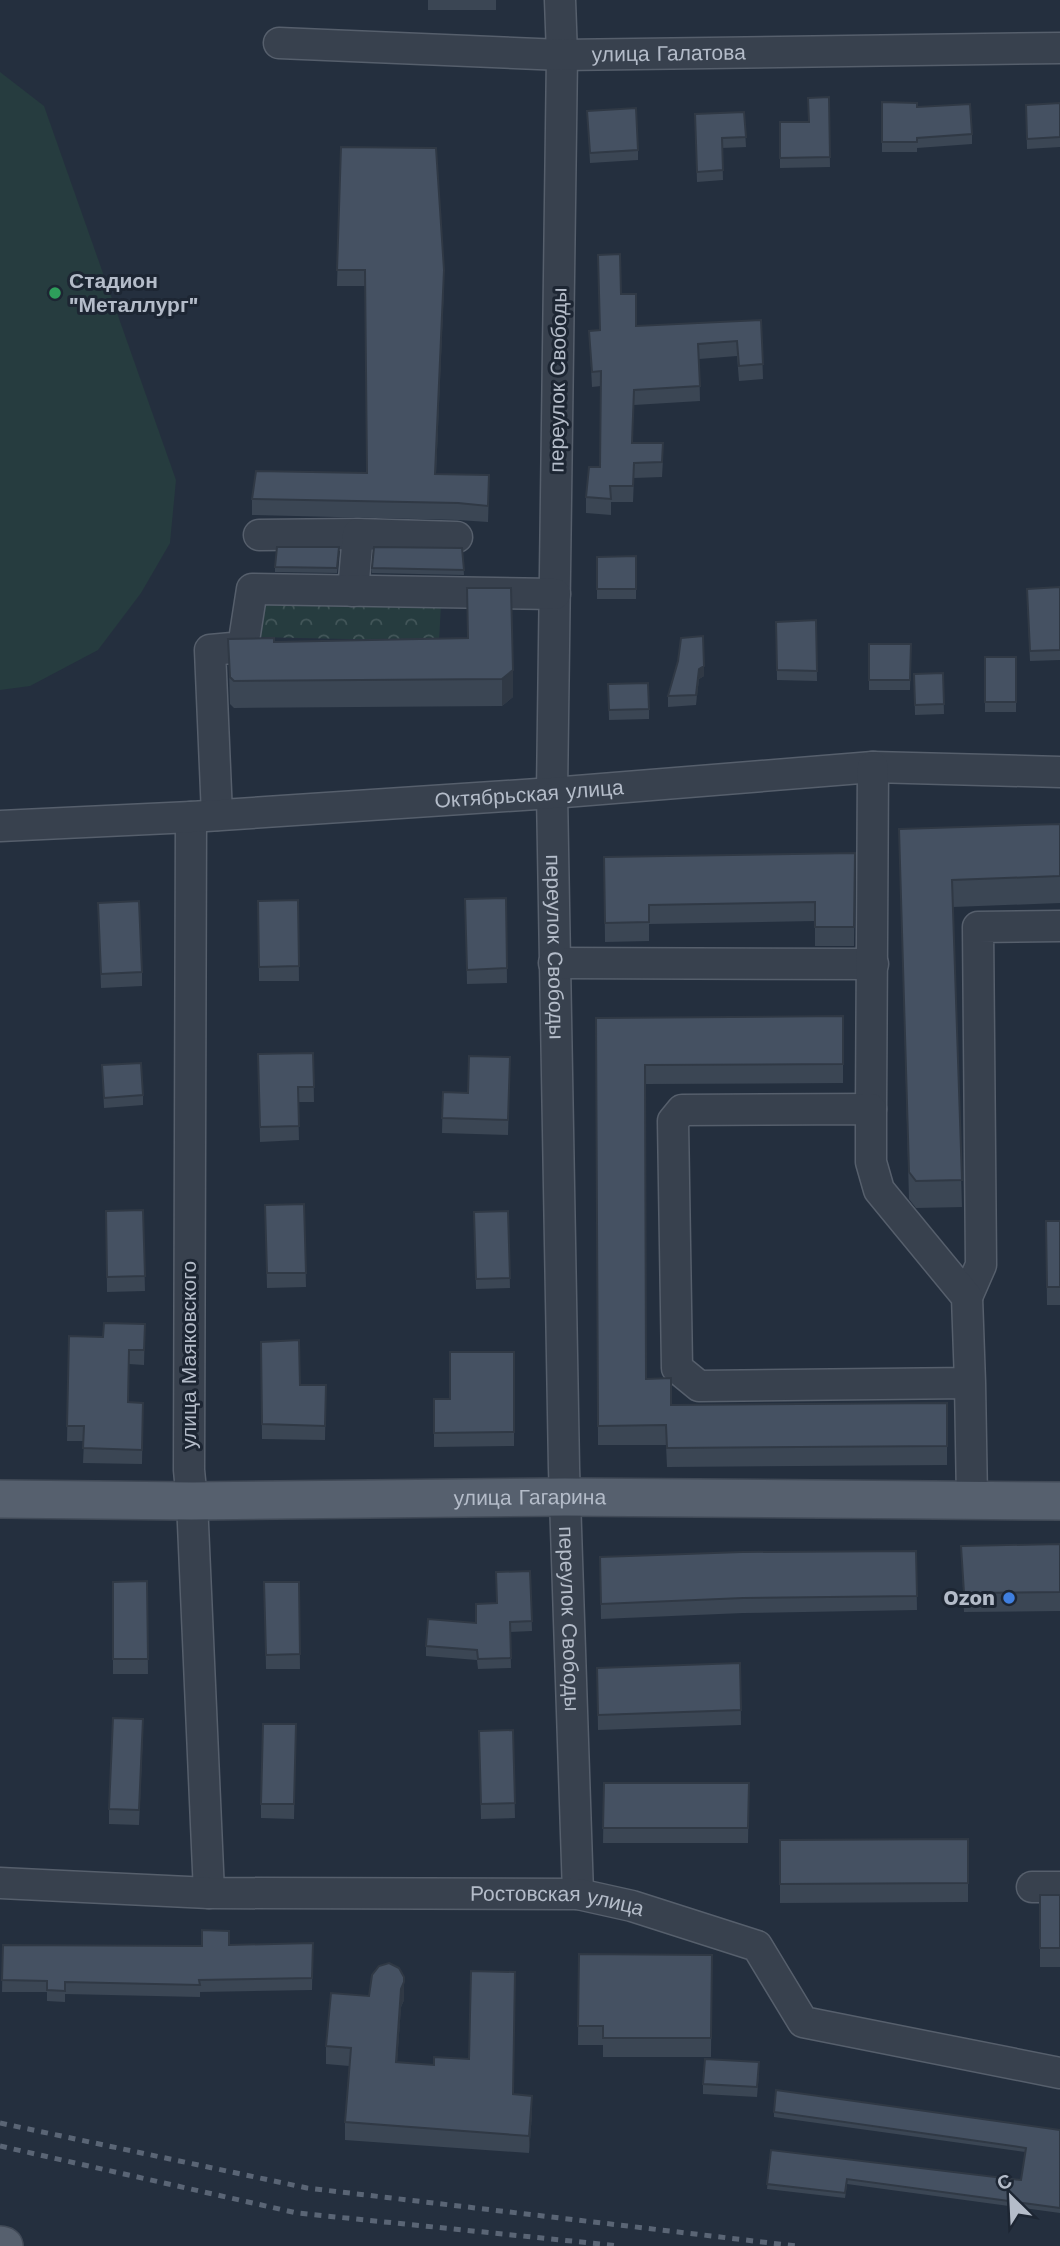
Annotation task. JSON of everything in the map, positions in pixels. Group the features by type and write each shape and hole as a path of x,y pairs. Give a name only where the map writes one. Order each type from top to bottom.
{"main road":[{"name":"улица Гагарина","path":"0,1499 192,1501 565,1497 1060,1501"}],"street":[{"name":"переулок Свободы","path":"561,0 552,793 565,1497 578,1894"},
{"name":"улица Галатова","path":"279,43 562,55 1060,48"},
{"path":"358,534 352,591 555,594"},
{"path":"259,535 457,537"},
{"name":"улица Маяковского","path":"209,1893 189,1470 210,650 256,647 252,589 352,591"},
{"path":"873,767 871,1162 879,1190 967,1297"},
{"name":"Октябрьская улица","path":"0,827 552,793 873,767 1060,772"},
{"path":"972,1500 967,1297 981,1265 978,928 1060,926"},
{"path":"554,963 873,964"},
{"path":"871,1109 682,1110 673,1121 677,1368 699,1386 970,1383"},
{"name":"Ростовская улица","path":"0,1883 209,1893 578,1894 632,1906 757,1946 803,2022 1060,2073"}],"green space":[{"name":"Стадион \"Металлург\"","path":"0,72 44,106 176,480 170,543 141,593 98,650 30,686 0,690"},
{"path":"256,595 441,604 439,641 250,637"}],"building":[{"path":"829,97 830,157 780,158 780,122 809,122 808,98"},
{"path":"882,102 917,103 917,107 970,104 972,134 917,138 917,142 882,142"},
{"path":"1060,103 1060,137 1027,139 1026,105"},
{"path":"636,108 638,150 590,153 587,111"},
{"path":"744,112 746,137 722,138 723,170 697,172 695,114"},
{"path":"341,147 436,148 444,270 435,474 489,475 488,506 458,503 252,499 256,471 367,473 365,270 337,270"},
{"path":"620,254 621,294 636,294 636,326 761,320 763,364 739,366 737,341 698,344 700,386 634,390 632,443 663,443 662,462 634,463 633,486 610,486 611,499 586,497 589,467 600,467 601,371 592,372 589,331 600,330 598,255"},
{"path":"277,547 339,547 337,568 275,567"},
{"path":"374,547 462,548 464,570 372,568"},
{"path":"636,556 636,589 597,589 597,557"},
{"path":"1060,587 1060,650 1030,651 1027,589"},
{"path":"467,588 511,588 513,670 502,679 234,681 230,677 228,639 274,638 274,642 468,638"},
{"path":"816,620 817,671 777,670 776,622"},
{"path":"703,636 704,666 699,669 696,695 668,696 678,661 681,638"},
{"path":"869,644 911,644 910,680 869,680"},
{"path":"985,657 1016,657 1016,702 985,702"},
{"path":"943,673 944,704 915,705 914,674"},
{"path":"648,683 649,709 609,710 608,684"},
{"path":"1060,824 1060,876 952,880 962,1180 916,1181 909,1172 899,829"},
{"path":"855,853 854,927 815,927 815,902 649,905 649,922 605,923 604,857"},
{"path":"506,898 507,968 467,970 465,899"},
{"path":"298,900 299,966 259,967 258,901"},
{"path":"139,901 142,972 101,974 98,903"},
{"path":"843,1016 843,1064 645,1065 646,1379 671,1378 671,1405 947,1403 947,1446 667,1448 666,1425 598,1426 596,1018"},
{"path":"313,1053 314,1087 298,1087 299,1126 260,1127 258,1054"},
{"path":"469,1056 510,1057 508,1120 442,1118 443,1092 468,1093"},
{"path":"141,1063 143,1095 104,1098 102,1065"},
{"path":"304,1204 306,1273 267,1273 265,1205"},
{"path":"143,1210 145,1276 107,1277 106,1211"},
{"path":"508,1211 510,1278 476,1279 474,1212"},
{"path":"1046,1221 1060,1221 1060,1287 1047,1287"},
{"path":"104,1323 145,1324 144,1350 129,1350 128,1402 143,1403 142,1450 83,1448 84,1426 67,1426 69,1336 103,1337"},
{"path":"299,1340 300,1385 326,1385 325,1426 262,1424 261,1342"},
{"path":"450,1352 514,1352 514,1432 434,1433 434,1399 450,1399"},
{"path":"1060,1544 1060,1592 964,1593 961,1546"},
{"path":"916,1551 917,1596 743,1598 601,1604 600,1557 742,1552"},
{"path":"530,1571 532,1621 510,1622 511,1658 478,1659 477,1650 426,1646 428,1619 476,1623 476,1604 497,1603 496,1572"},
{"path":"147,1581 148,1659 113,1659 113,1582"},
{"path":"264,1582 299,1582 300,1654 266,1655"},
{"path":"740,1663 741,1710 598,1715 597,1668"},
{"path":"113,1718 143,1719 139,1810 109,1809"},
{"path":"263,1724 296,1724 294,1804 261,1804"},
{"path":"513,1730 515,1803 481,1804 479,1731"},
{"path":"604,1783 749,1783 748,1828 603,1828"},
{"path":"968,1839 968,1883 780,1884 780,1840"},
{"path":"1040,1895 1060,1895 1060,1948 1040,1948"},
{"path":"202,1930 229,1931 229,1945 313,1943 312,1978 199,1980 200,1985 65,1982 65,1991 47,1990 47,1981 2,1980 3,1945 202,1946"},
{"path":"579,1954 712,1955 711,2038 603,2038 603,2026 578,2026"},
{"path":"389,1963 399,1968 404,1977 396,2062 434,2065 434,2057 469,2059 471,1971 515,1972 513,2094 532,2096 529,2136 345,2122 351,2048 326,2046 331,1993 369,1996 372,1975 379,1966"},
{"path":"705,2059 759,2062 757,2087 703,2084"},
{"path":"776,2090 1060,2130 1060,2208 847,2179 845,2193 767,2184 771,2150 1021,2180 1026,2148 774,2112"}],"railway":[{"path":"0,2123 307,2188 796,2246"},
{"path":"0,2146 297,2213 620,2246"}],"place":[{"name":"Стадион \"Металлург\"","path":"55,293"},
{"name":"Ozon","path":"1009,1598"}]}
